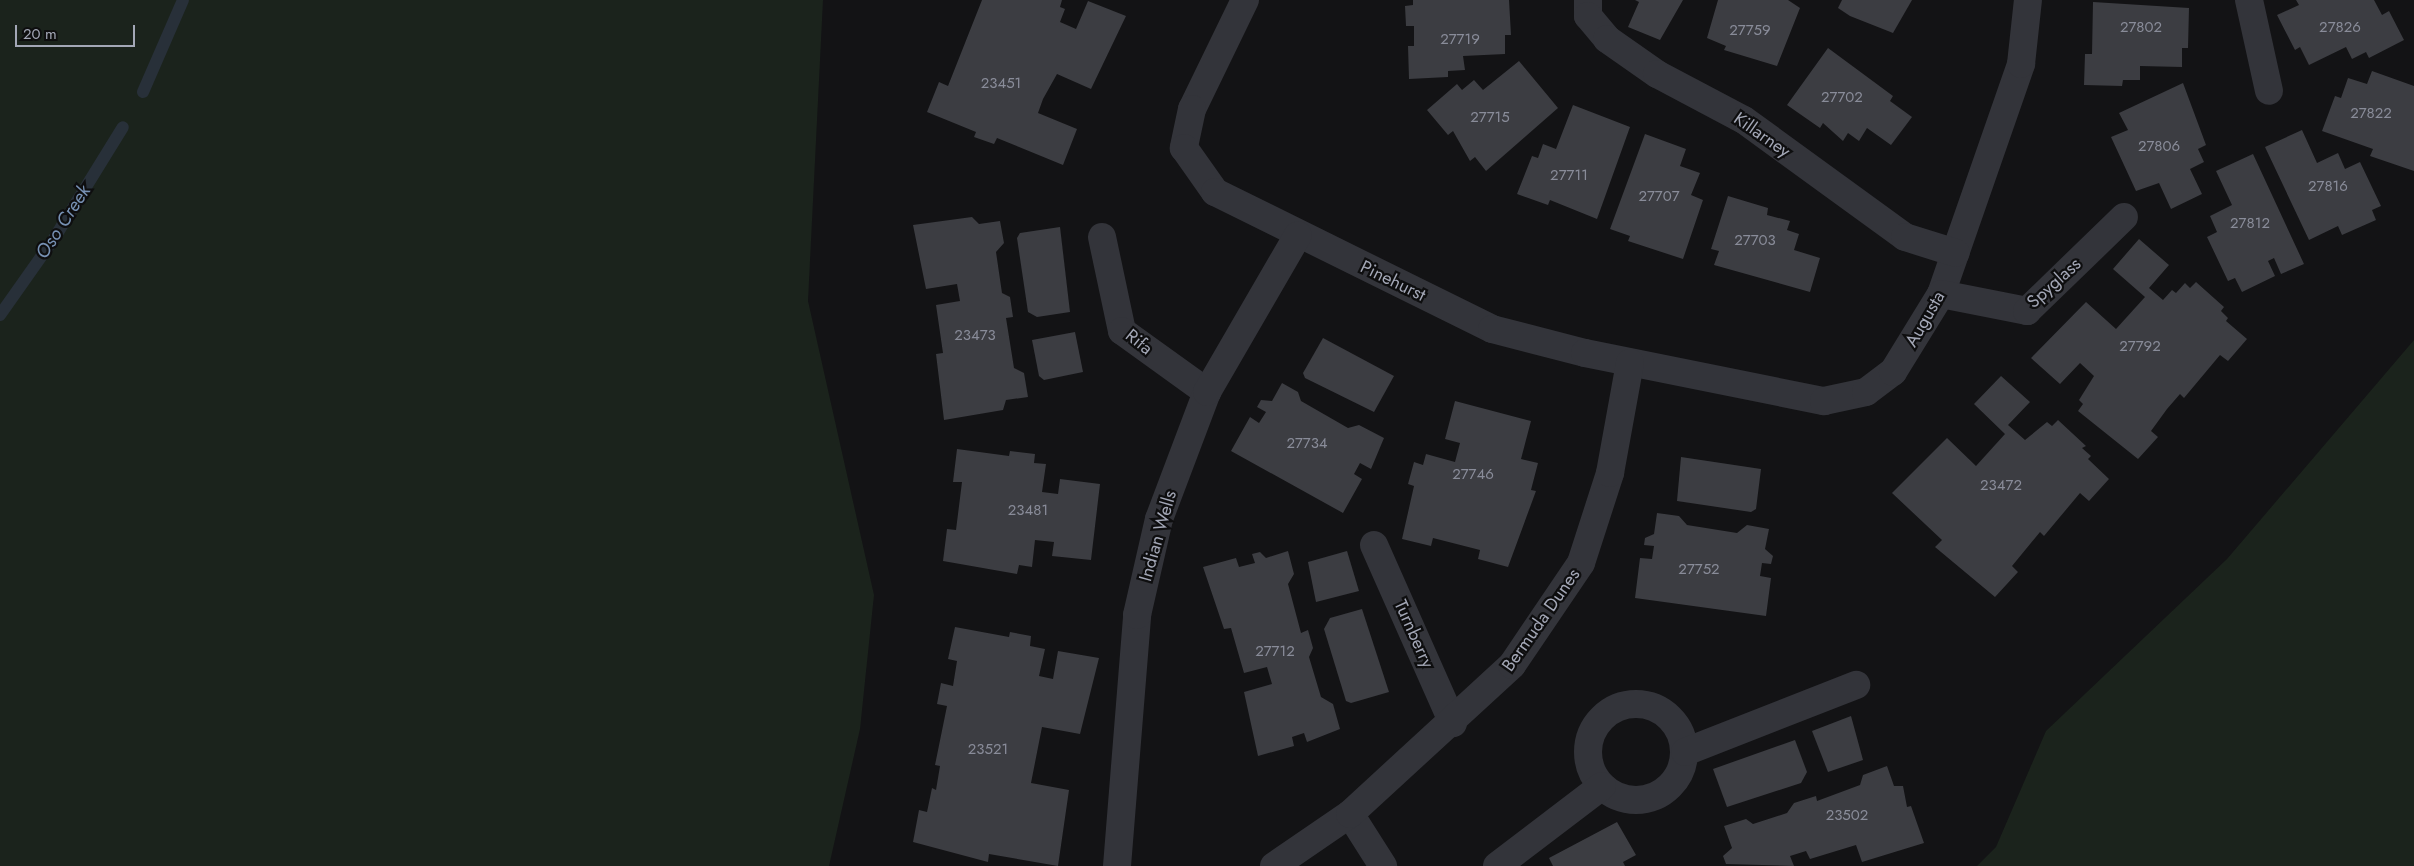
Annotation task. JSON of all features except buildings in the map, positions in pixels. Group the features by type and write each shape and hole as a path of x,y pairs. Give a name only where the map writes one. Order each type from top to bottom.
{"street":[{"name":"Pinehurst","path":"1246,0 1192,109 1184,148 1215,192 1298,235 1492,329 1630,363"},
{"name":"Killarney","path":"1588,0 1588,16 1606,39 1657,74 1744,120 1905,237 1956,252"},
{"name":"Augusta","path":"1630,363 1824,401 1866,392 1893,372 1940,294 1956,252 2021,64 2028,0"},
{"path":"2249,0 2269,91"},
{"name":"Spyglass","path":"1940,294 2027,311 2124,217"},
{"name":"Indian Wells","path":"1117,866 1137,616 1159,519 1208,392 1298,235"},
{"name":"Rifa","path":"1102,237 1122,330 1208,392"},
{"name":"Bermuda Dunes","path":"1274,866 1350,814 1453,723 1512,665 1581,563 1610,473 1630,363"},
{"name":"Turnberry","path":"1374,545 1453,723"},
{"path":"1685,752 1856,685"},
{"path":"1638,703 1658,709 1672,719 1685,752 1679,774 1669,788 1652,798 1635,800 1602,786 1591,768 1590,738 1598,723 1621,706 1638,703"},
{"path":"1497,866 1602,786"},
{"path":"1350,814 1383,866"}],"shaded area":[{"path":"0,0 823,0 808,301 874,595 860,729 829,866 0,866"},
{"path":"2414,340 2414,866 1977,866 1996,847 2046,731 2227,559"}],"waterway":[{"name":"Oso Creek","path":"143,92 183,0"},
{"name":"Oso Creek","path":"0,315 55,237 123,127"}]}
